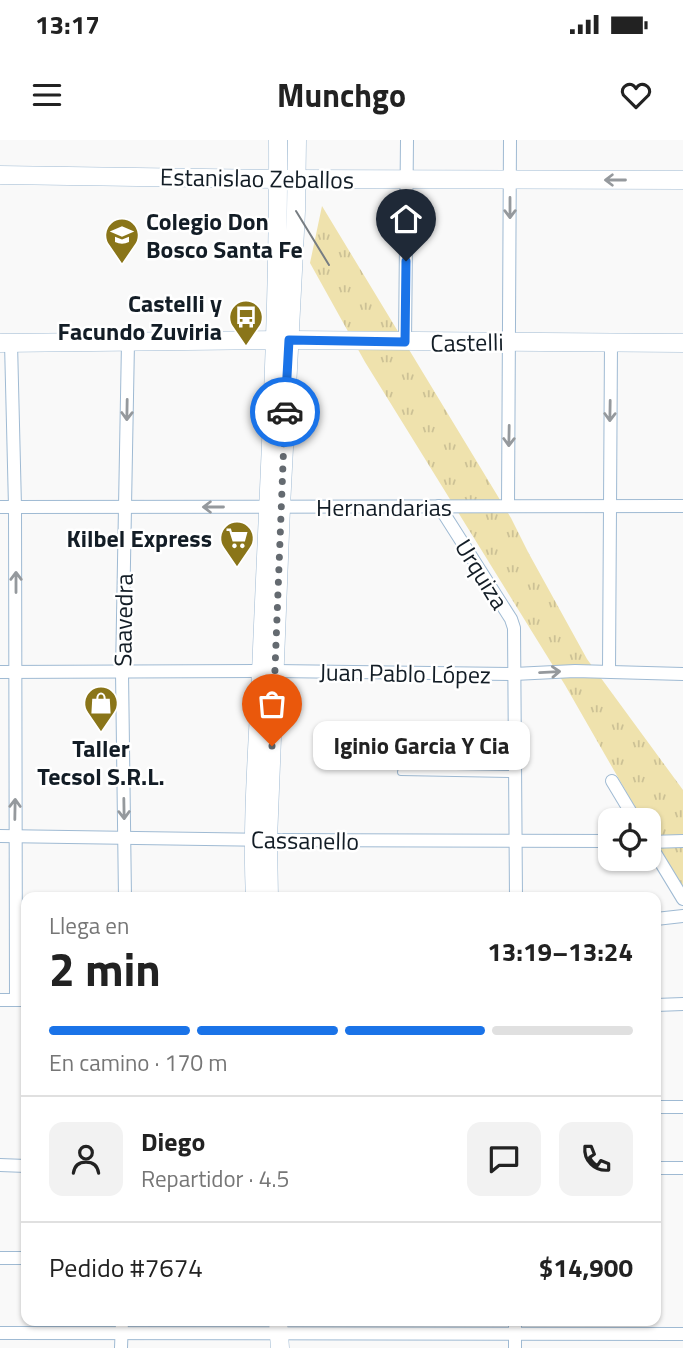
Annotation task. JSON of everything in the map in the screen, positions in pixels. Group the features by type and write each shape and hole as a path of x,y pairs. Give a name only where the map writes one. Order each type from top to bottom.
{"main road":[{"path":"256,892 268,672 281,341 278,140"},
{"path":"281,341 292,288 297,140"},
{"name":"Estanislao Zeballos","path":"0,175 683,180"},
{"path":"191,177 248,183 263,189 279,202 286,221 286,265 292,288"},
{"name":"Castelli","path":"6,343 683,343"},
{"path":"260,840 268,892"}],"street":[{"path":"405,342 407,140"},
{"path":"508,506 510,140"},
{"name":"Saavedra","path":"125,892 122,672 128,342"},
{"path":"0,1000 21,1000 14,836 15,507 6,343"},
{"path":"609,671 611,343"},
{"name":"Urquiza","path":"439,506 511,619 514,628 516,892"},
{"name":"Hernandarias","path":"0,507 683,506"},
{"name":"Juan Pablo López","path":"0,672 514,674 609,671 683,674"},
{"path":"612,781 628,808"},
{"name":"Cassanello","path":"0,836 598,841"},
{"path":"661,842 683,841"},
{"path":"661,862 683,899"},
{"path":"661,918 683,916"},
{"path":"661,1004 683,1004"},
{"path":"661,1107 683,1107"},
{"path":"0,1166 21,1166"},
{"path":"661,1168 683,1168"},
{"path":"0,1258 21,1258"},
{"path":"121,1348 122,1327"},
{"path":"0,1333 122,1327 285,1334 514,1327 683,1334"},
{"path":"514,1327 514,1348"},
{"path":"14,1333 14,1348"}],"lane":[{"path":"401,772 515,774"}],"green space":[{"path":"322,206 511,518 587,659 683,790 683,887 661,851 661,808 636,808 565,685 365,362 310,263"}],"tram line":[{"path":"296,211 329,265"}],"way so far":[{"path":"272,746 285,412"}],"place":[{"name":"Colegio Don Bosco Santa Fe","path":"122,265"},
{"name":"Castelli y Facundo Zuviria","path":"246,347"},
{"name":"Kilbel Express","path":"237,568"},
{"name":"Taller Tecsol S.R.L.","path":"101,733"},
{"name":"Iginio Garcia Y Cia","path":"272,746"}],"route":[{"path":"285,412 289,340 405,342 406,261"}]}
